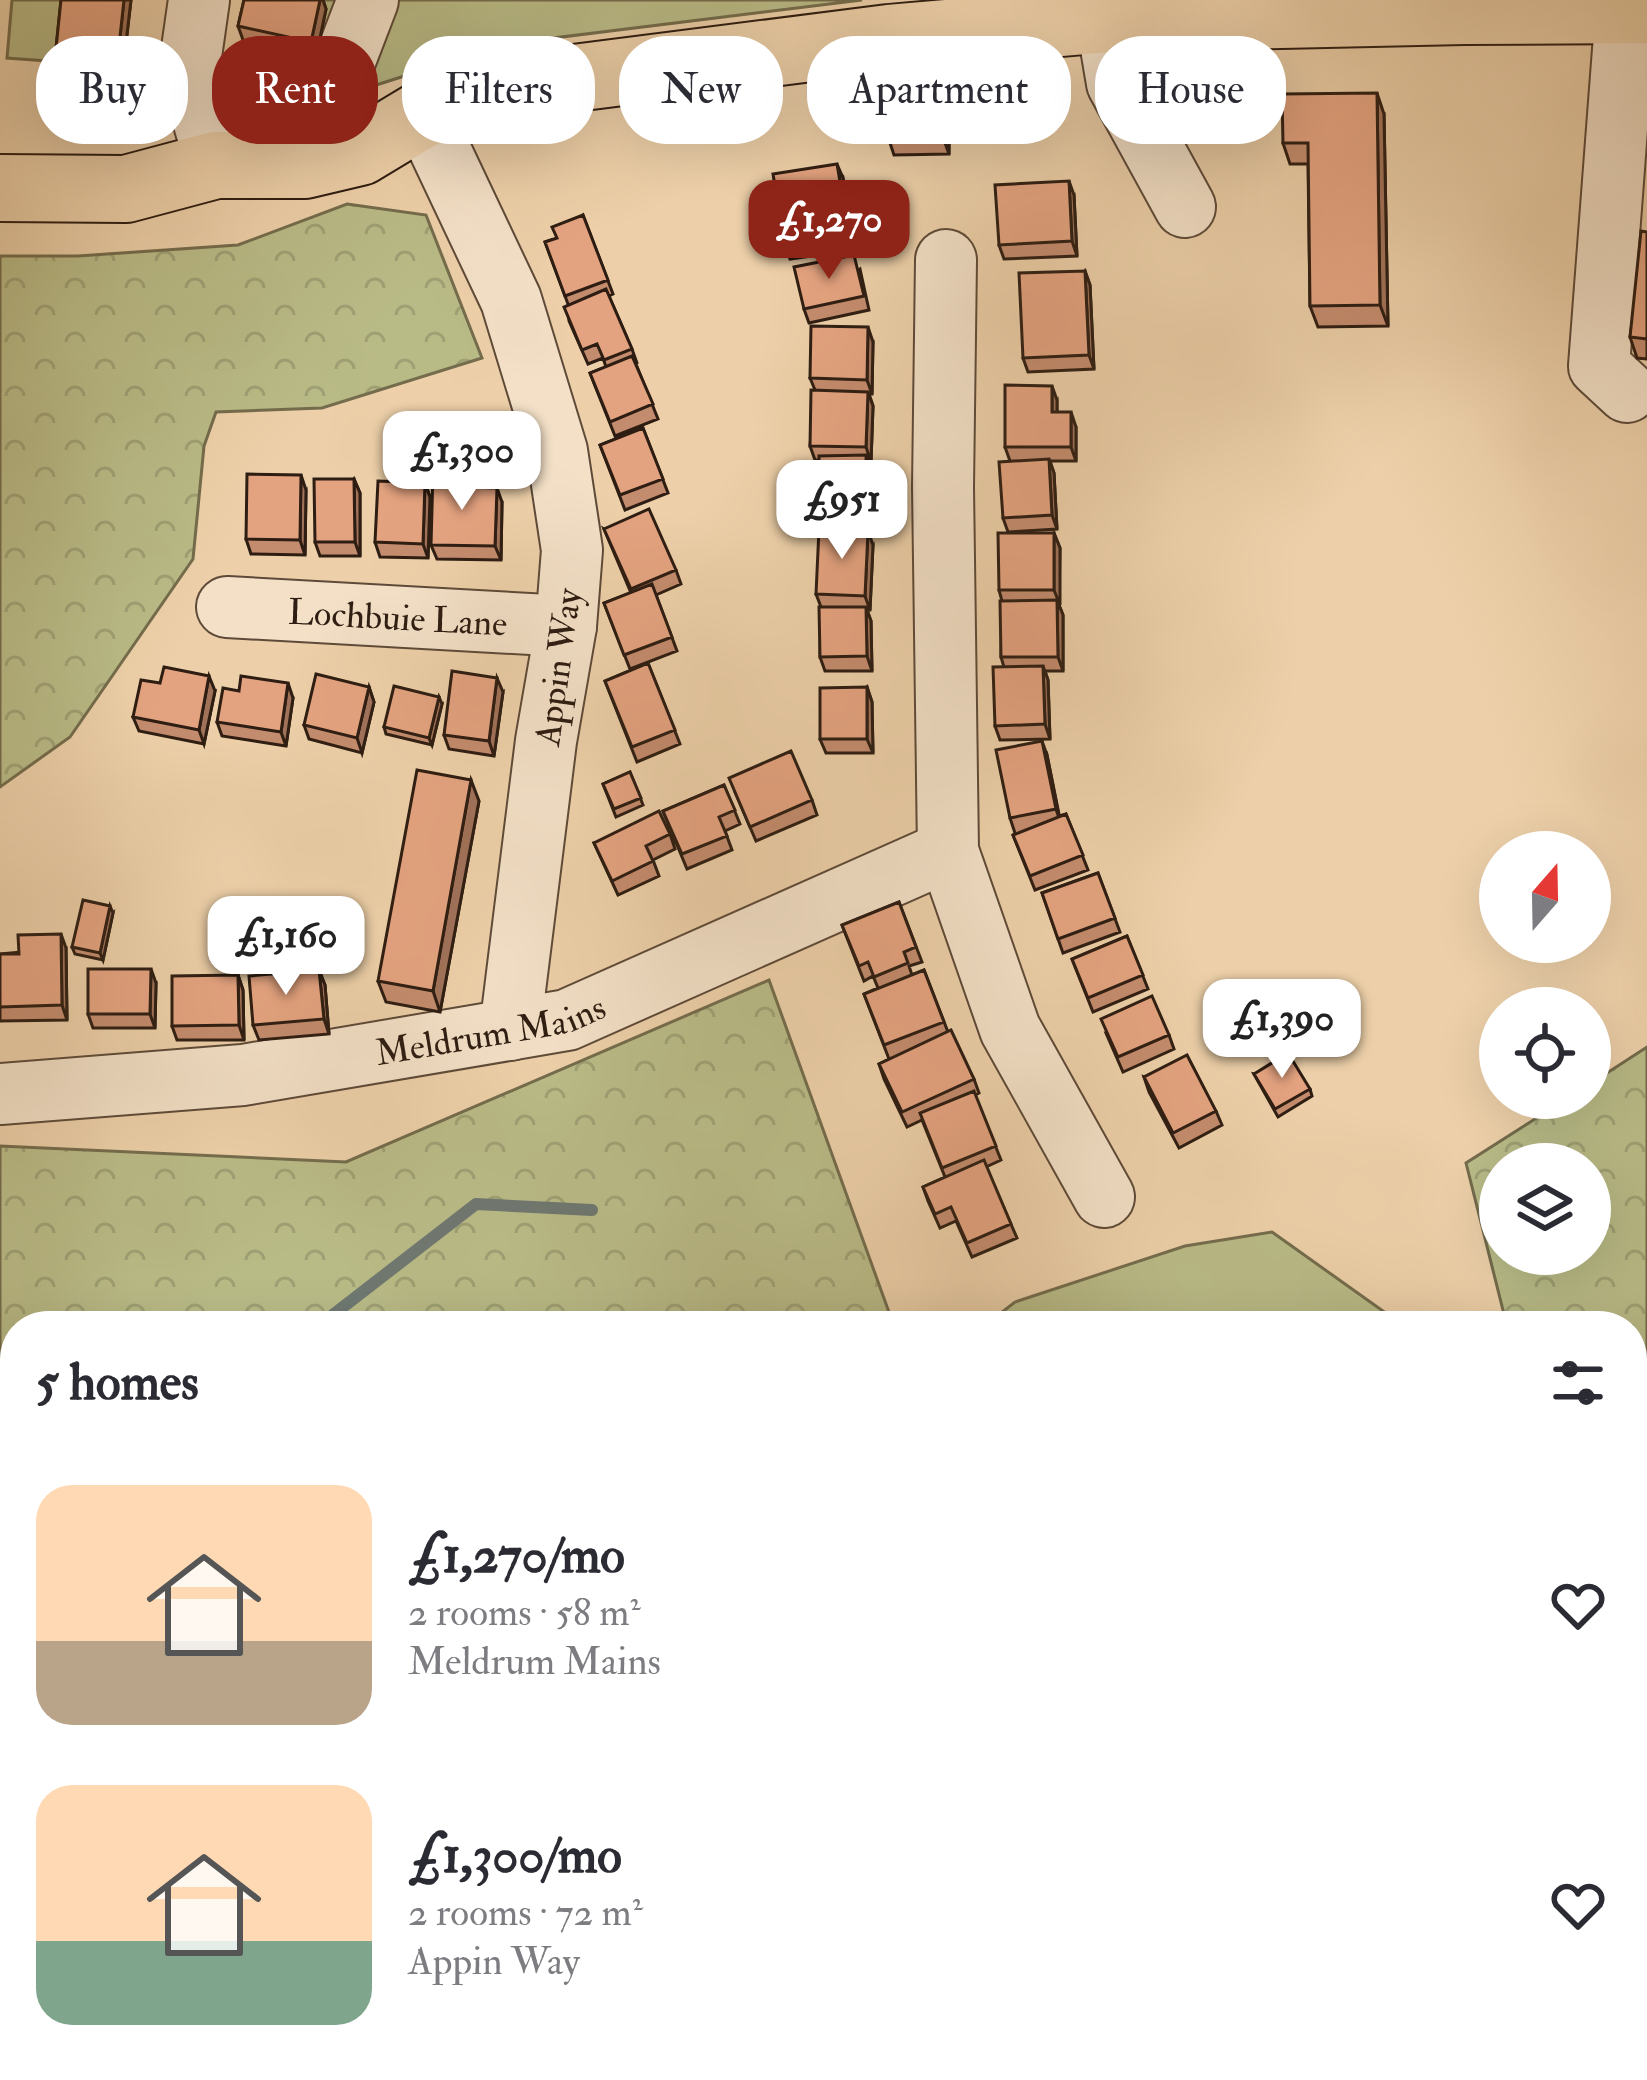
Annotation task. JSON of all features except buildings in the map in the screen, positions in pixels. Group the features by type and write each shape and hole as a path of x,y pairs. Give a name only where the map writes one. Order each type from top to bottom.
{"main road":[{"path":"595,75 1105,10 1464,5 1636,10"},
{"path":"0,188 126,189 216,166 305,165 360,152 402,127"}],"street":[{"path":"199,0 189,70 216,166"},
{"path":"305,165 368,0"},
{"path":"1105,10 1117,83 1185,207"},
{"path":"1627,392 1599,366 1636,10"},
{"name":"Appin Way","path":"437,144 511,301 557,451 572,550 566,626 546,741 510,1030"},
{"path":"946,260 943,487 948,851 1010,1029 1105,1197"},
{"name":"Lochbuie Lane","path":"227,607 566,626"},
{"name":"Meldrum Mains","path":"0,1094 243,1075 567,1020 948,851"}],"green space":[{"path":"12,0 68,0 64,36 36,36 36,60 7,58"},
{"path":"317,0 349,0 336,36 316,36"},
{"path":"389,0 862,0 570,36 402,36 402,77 378,84 378,36 374,36"},
{"path":"347,204 426,215 482,358 322,408 216,412 204,446 193,559 70,737 0,787 0,256 78,256 238,245"},
{"path":"769,980 889,1311 0,1311 0,1146 346,1162"},
{"path":"1647,1047 1647,1311 1503,1311 1494,1275 1611,1275 1611,1143 1497,1143 1535,1119 1611,1119 1611,1070"},
{"path":"1479,1155 1479,1215 1466,1163"},
{"path":"1272,1232 1383,1311 1003,1311 1015,1302 1185,1246"}],"waterway":[{"path":"338,1311 476,1204 592,1210"}]}
